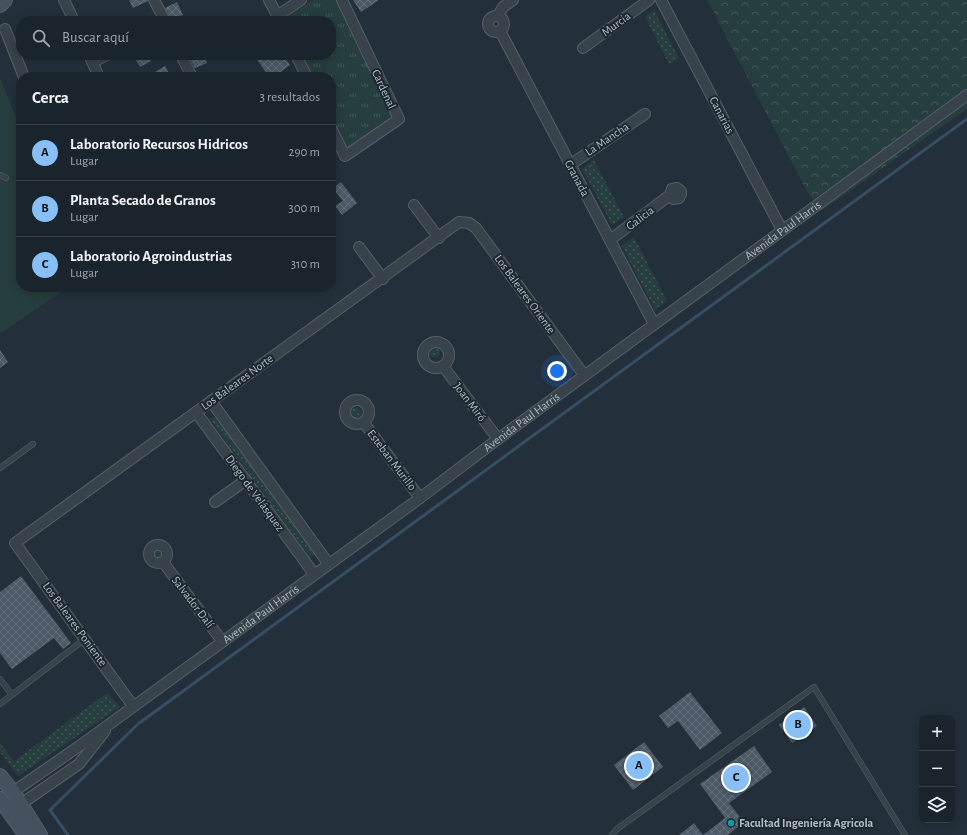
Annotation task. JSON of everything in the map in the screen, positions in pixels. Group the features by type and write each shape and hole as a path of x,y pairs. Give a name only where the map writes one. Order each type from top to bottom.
{"main road":[{"path":"0,6 5,0"},
{"path":"0,776 6,803 24,834"},
{"path":"6,803 40,835"}],"street":[{"path":"64,0 72,16"},
{"path":"154,0 162,16"},
{"path":"270,0 277,16"},
{"path":"282,16 301,0"},
{"name":"Cardenal","path":"336,138 345,156 399,119 342,0"},
{"name":"Granada","path":"513,0 503,7 498,16 490,19 489,27 492,31 500,31 654,324"},
{"name":"Murcia","path":"583,48 649,0"},
{"name":"Canarias","path":"661,0 782,230"},
{"path":"5,29 16,57"},
{"path":"17,60 22,72"},
{"path":"91,60 97,72"},
{"path":"184,60 190,72"},
{"path":"298,60 304,72"},
{"name":"Avenida Paul Harris","path":"6,803 114,720 328,563 420,498 584,375 967,95"},
{"name":"La Mancha","path":"570,165 645,114"},
{"name":"Galicia","path":"610,240 670,195"},
{"path":"414,205 439,238"},
{"name":"Los Baleares Norte","path":"15,543 439,238 459,222"},
{"name":"Los Baleares Oriente","path":"459,222 469,223 476,228 584,375"},
{"path":"359,246 383,278"},
{"name":"Joan Miró","path":"443,366 498,439"},
{"name":"Diego de Velásquez","path":"211,401 328,563"},
{"name":"Diego de Velásquez","path":"196,412 314,574"},
{"name":"Esteban Murillo","path":"364,423 420,498"},
{"path":"215,502 246,480"},
{"name":"Los Baleares Poniente","path":"15,543 134,706"},
{"name":"Salvador Dalí","path":"163,562 222,641"},
{"name":"Avenida Paul Harris","path":"6,803 79,764 114,720"}],"lane":[{"path":"0,175 6,178"},
{"path":"0,468 33,444"},
{"path":"0,704 85,639"},
{"path":"0,679 12,695"},
{"path":"612,835 617,829 814,687 905,835"}],"green space":[{"path":"313,0 336,0 392,117 347,149 336,126 336,72 310,72 304,60 336,60 336,16 289,16"},
{"path":"707,0 967,0 967,109 821,211 808,193"},
{"path":"654,10 679,58 669,64 645,17"},
{"path":"0,78 16,117 16,292 61,292 1,333"},
{"path":"594,160 624,217 612,225 582,169"},
{"path":"634,237 667,301 655,310 622,246"},
{"path":"433,348 437,348 439,349 439,357 433,358 430,355 430,351"},
{"path":"354,408 358,408 360,409 360,417 354,418 351,415 351,411"},
{"path":"215,416 314,554 310,558 210,419"},
{"path":"158,547 162,549 164,553 162,557 158,559 154,557 152,553 154,549"},
{"path":"107,693 120,707 18,776 0,752 0,743 14,761"}],"building":[{"path":"129,0 148,0 148,1 133,8"},
{"path":"353,0 379,0 361,12"},
{"path":"177,2 183,15 169,16 165,8"},
{"path":"136,60 150,60 151,61 140,67"},
{"path":"191,60 206,60 207,63 195,68"},
{"path":"257,60 286,60 290,65 281,72 266,72"},
{"path":"165,66 168,72 155,72"},
{"path":"341,182 357,203 342,215 336,207 336,205 343,201 336,192 336,186"},
{"path":"0,350 8,362 0,368"},
{"path":"21,576 71,643 63,649 54,638 12,669 0,653 0,592"},
{"path":"690,692 722,733 700,750 678,721 668,728 659,716"},
{"path":"804,707 817,726 792,743 779,725"},
{"path":"644,742 663,767 633,790 614,765"},
{"path":"754,746 772,772 729,803 744,822 728,835 703,835 725,818 700,784"},
{"path":"694,823 703,835 679,835"}],"waterway":[{"path":"68,835 50,810 138,724 967,119"}],"place":[{"name":"Planta Secado de Granos","path":"798,725"},
{"name":"Laboratorio Recursos Hidricos","path":"639,766"},
{"name":"Laboratorio Agroindustrias","path":"736,778"},
{"name":"Facultad Ingeniería Agricola","path":"731,823"}]}
